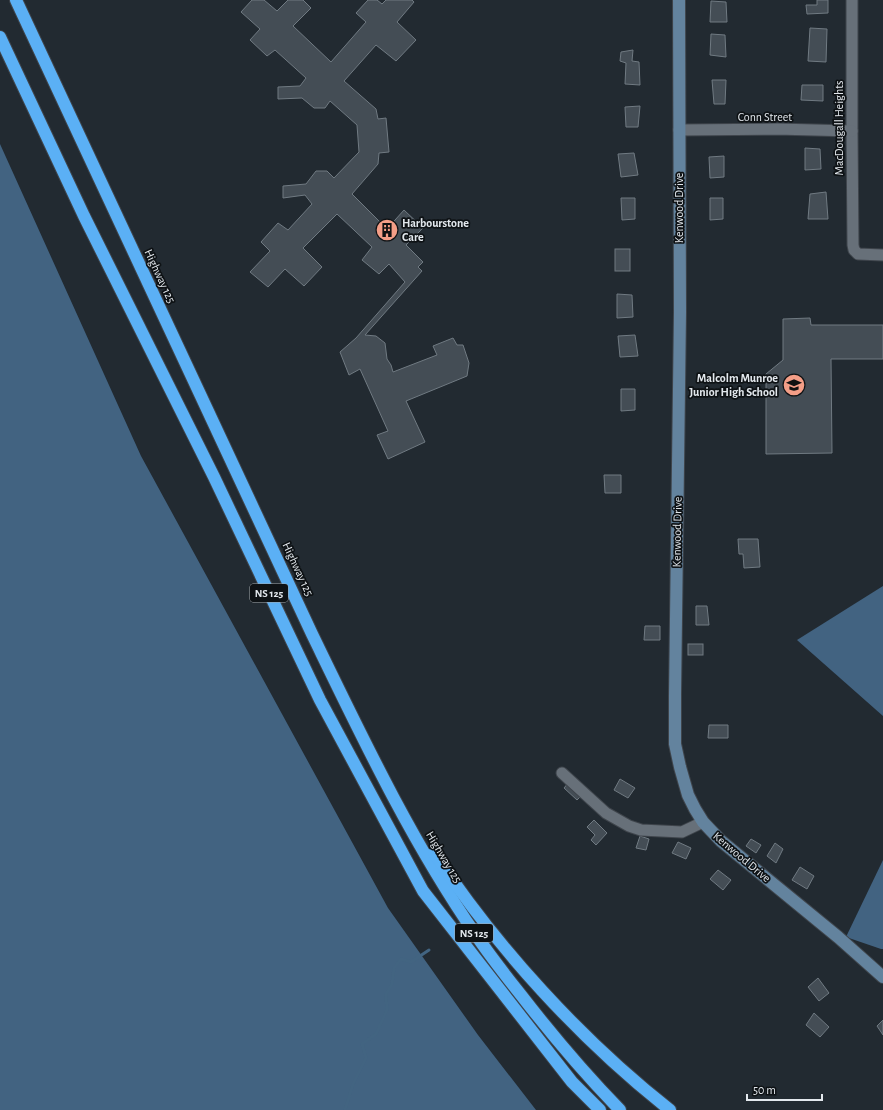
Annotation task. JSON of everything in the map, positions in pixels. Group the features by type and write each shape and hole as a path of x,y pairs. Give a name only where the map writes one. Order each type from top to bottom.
{"highway":[{"name":"Highway 125","path":"16,0 312,634 382,775 438,875 476,935 542,1022 620,1110"},
{"name":"NS 125","path":"0,37 84,216 214,476 320,700 423,891 572,1082 600,1110"},
{"path":"382,775 462,894 515,959 564,1013 610,1058 670,1110"},
{"path":"572,1082 591,1110"}],"street":[{"name":"Kenwood Drive","path":"679,0 680,312 675,744 683,781 688,795 704,822 721,841 838,936 883,976"},
{"name":"MacDougall Heights","path":"852,0 853,245 854,250 858,254 883,256"},
{"name":"Conn Street","path":"679,130 777,129 852,131"},
{"path":"562,773 606,813 629,826 641,830 682,832 704,822"}],"shaded area":[{"path":"0,144 141,456 388,908 478,1035 536,1110 0,1110"},
{"path":"883,586 883,716 797,640"},
{"path":"883,860 883,949 881,949 846,937"}],"building":[{"name":"Harbourstone Care","path":"252,0 264,0 277,11 288,0 303,0 311,8 293,26 331,62 366,22 356,13 368,0 377,0 382,4 386,0 412,0 414,2 397,22 416,40 396,61 376,45 344,81 376,109 378,119 386,118 389,152 379,153 378,164 352,194 387,229 404,210 423,228 406,245 423,262 418,267 422,271 365,335 376,336 385,343 387,359 393,372 437,355 433,346 453,338 457,345 463,345 469,363 467,376 406,401 425,442 388,459 377,435 388,431 360,369 349,375 340,352 356,338 405,282 389,264 379,274 362,260 372,247 337,214 303,248 322,267 304,286 285,269 268,287 250,272 270,251 261,242 278,223 288,230 312,204 305,195 283,198 283,186 306,184 316,171 327,171 334,178 359,152 357,125 330,101 325,108 314,108 302,98 278,99 278,87 300,86 306,78 275,50 267,56 250,40 260,29 241,12"},
{"path":"817,0 828,0 828,13 807,14 806,5 817,5"},
{"path":"711,1 726,2 727,22 710,22"},
{"path":"810,28 827,29 826,62 808,61"},
{"path":"711,34 725,35 726,57 710,55"},
{"path":"633,50 632,61 639,62 640,85 625,84 626,63 620,61 621,52"},
{"path":"712,80 726,80 725,104 714,104"},
{"path":"802,85 823,85 823,101 801,100"},
{"path":"640,106 638,127 626,127 625,107"},
{"path":"805,148 820,149 821,169 805,170"},
{"path":"634,153 638,175 621,177 618,154"},
{"path":"724,156 724,177 710,178 709,157"},
{"path":"826,192 828,219 808,219 810,194"},
{"path":"621,198 635,198 635,219 622,220"},
{"path":"710,198 723,198 723,219 710,220"},
{"path":"615,249 630,249 630,271 615,271"},
{"path":"617,294 632,295 633,317 617,318"},
{"name":"Malcolm Munroe Junior High School","path":"810,318 811,325 883,325 883,359 831,359 832,453 766,454 766,374 783,360 783,319"},
{"path":"635,335 638,356 620,357 618,336"},
{"path":"621,389 635,389 635,410 621,411"},
{"path":"604,475 621,475 621,493 605,493"},
{"path":"738,539 758,539 760,567 744,568 743,554 739,554"},
{"path":"696,606 707,606 709,625 696,625"},
{"path":"645,626 660,626 660,640 644,640"},
{"path":"688,644 703,644 703,655 688,655"},
{"path":"709,725 728,725 728,738 708,738"},
{"path":"620,779 635,788 628,798 614,790"},
{"path":"569,782 583,794 577,800 564,788"},
{"path":"594,820 607,833 596,845 591,840 595,835 587,827"},
{"path":"640,836 649,839 646,850 636,848"},
{"path":"751,839 761,845 756,853 746,846"},
{"path":"678,842 691,848 686,859 672,853"},
{"path":"775,843 783,849 776,863 767,856"},
{"path":"800,867 814,876 807,889 792,880"},
{"path":"718,870 731,880 723,890 710,879"},
{"path":"818,978 829,993 819,1001 808,987"},
{"path":"814,1013 829,1027 820,1037 806,1025"},
{"path":"883,1020 883,1035 877,1026"}],"waterway":[{"path":"345,1110 353,1084 366,1058 362,1044 376,1034 387,1010 386,994 392,984 394,968 401,959 411,962 429,950"}],"place":[{"name":"Harbourstone Care","path":"387,230"},
{"name":"Malcolm Munroe Junior High School","path":"794,385"}]}
